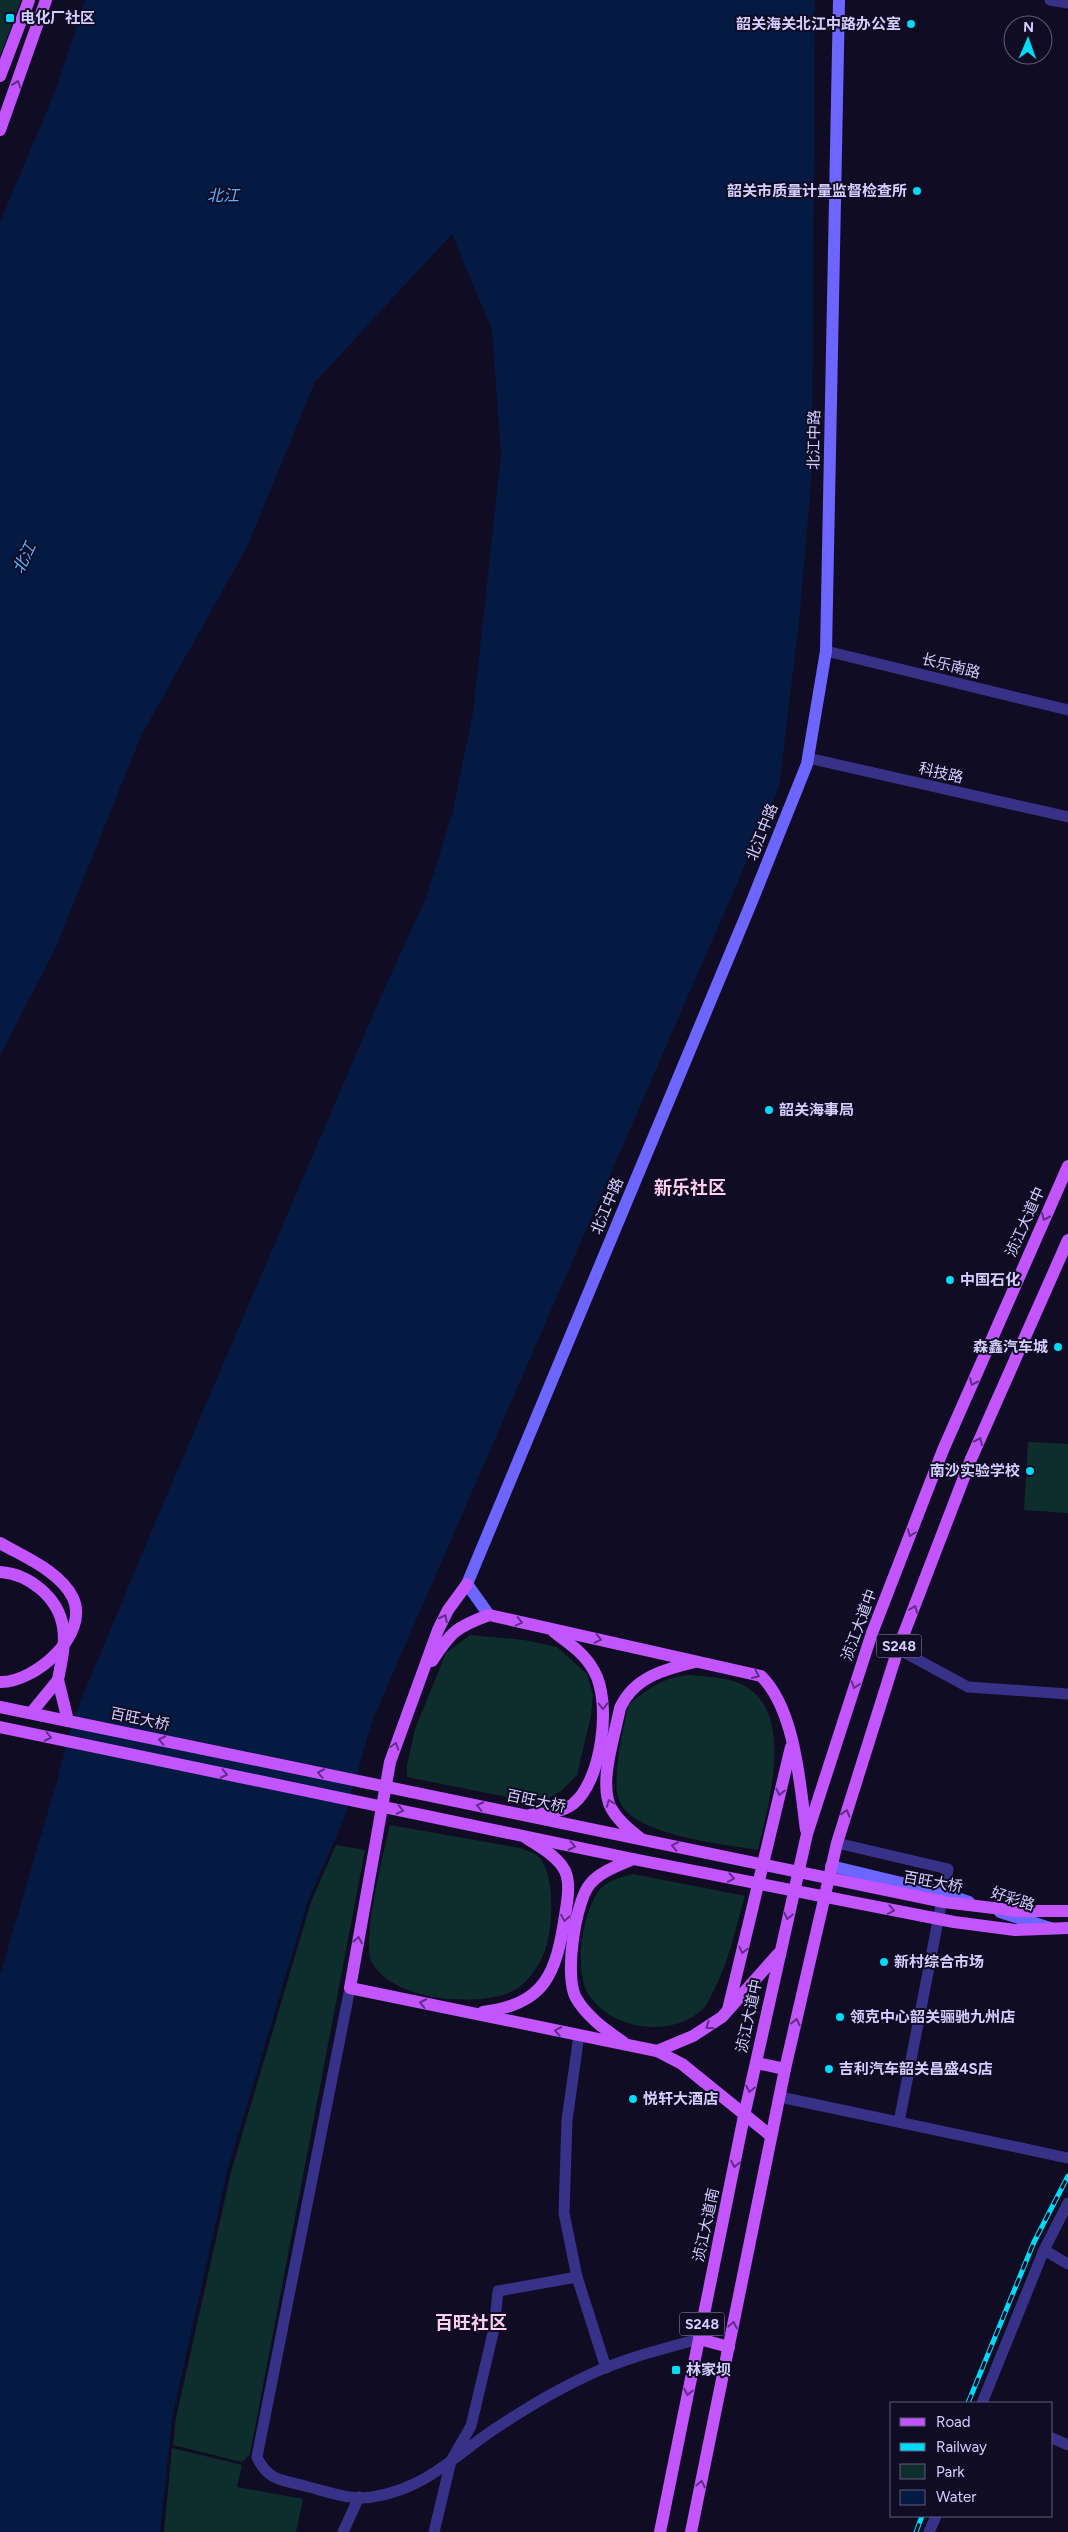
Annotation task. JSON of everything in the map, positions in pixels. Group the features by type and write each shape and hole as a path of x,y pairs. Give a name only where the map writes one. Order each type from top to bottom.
{"main road":[{"path":"0,76 28,0"},
{"path":"0,130 46,0"},
{"name":"浈江大道中","path":"744,2116 807,1834 872,1633 943,1450 1067,1171"},
{"name":"S248","path":"691,2532 771,2136 837,1843 898,1649 971,1459 1068,1240"},
{"path":"0,1543 51,1573 73,1598 76,1622 55,1655 28,1677 0,1682"},
{"path":"0,1572 15,1574 29,1581 40,1589 56,1608 63,1626 64,1647 58,1680 68,1721"},
{"path":"467,1584 448,1610 438,1630 406,1713 388,1771 350,1988 657,2051 682,2064 771,2136"},
{"path":"420,1679 453,1631 466,1623 489,1615 761,1676 772,1689 782,1710 792,1744 807,1834"},
{"path":"528,1816 554,1812 568,1807 582,1794 595,1772 604,1712 603,1697 595,1672 576,1648 550,1628"},
{"path":"641,1839 627,1828 611,1808 606,1792 606,1775 620,1708 624,1699 648,1677 665,1669 698,1661"},
{"path":"31,1713 58,1680"},
{"name":"百旺大桥","path":"0,1707 944,1902 1018,1911 1068,1912"},
{"path":"0,1727 633,1859 954,1922 1015,1930 1068,1928"},
{"path":"728,2010 792,1744"},
{"path":"470,2013 503,2009 530,1998 539,1989 555,1966 567,1901 567,1876 564,1868 552,1856 524,1836"},
{"path":"625,2044 600,2025 580,2004 571,1986 570,1966 585,1890 597,1876 633,1859"},
{"path":"657,2051 693,2036 710,2026 728,2010 780,1953"},
{"path":"756,2063 785,2070"},
{"name":"浈江大道南","path":"660,2532 744,2116"},
{"name":"S248","path":"699,2339 728,2347"}],"street":[{"name":"北江中路","path":"467,1584 750,906 808,758 826,651 838,0"},
{"path":"1050,0 1068,3"},
{"name":"长乐南路","path":"826,651 1068,710"},
{"name":"科技路","path":"808,758 1068,817"},
{"path":"467,1584 489,1615"},
{"path":"898,1649 968,1687 1068,1694"},
{"path":"837,1843 948,1869 900,2122"},
{"name":"好彩路","path":"831,1866 943,1893 1068,1934"},
{"path":"350,1988 257,2456 262,2469 275,2478 346,2496 370,2498 405,2488 426,2480 494,2430 591,2374 699,2339"},
{"path":"580,2035 567,2120 564,2213 577,2277 606,2368"},
{"path":"780,2096 1068,2158"},
{"path":"982,2402 1044,2250 1068,2203"},
{"path":"1044,2250 1068,2264"},
{"path":"434,2532 451,2460 471,2426 494,2329 498,2291 577,2277"},
{"path":"1053,2438 1068,2445"},
{"path":"343,2532 359,2497"},
{"path":"929,2532 936,2517"}],"green space":[{"path":"0,0 21,0 0,56"},
{"path":"1028,1442 1068,1444 1068,1513 1024,1510"},
{"path":"470,1635 524,1640 557,1647 587,1674 593,1695 591,1715 577,1775 562,1790 543,1802 522,1800 407,1777 407,1766 415,1729 446,1653"},
{"path":"690,1675 724,1679 743,1685 759,1698 769,1716 774,1737 772,1786 758,1850 703,1841 660,1830 642,1822 627,1812 619,1800 616,1780 617,1767 628,1705 649,1689 664,1681"},
{"path":"390,1825 520,1848 540,1858 545,1866 550,1889 550,1926 542,1957 533,1973 522,1985 496,1997 449,1999 428,1996 406,1989 386,1978 378,1971 372,1963 369,1952 369,1937 371,1917"},
{"path":"336,1845 365,1850 250,2454 242,2462 173,2445 176,2418 231,2172 311,1902"},
{"path":"633,1874 745,1896 719,1981 707,2003 703,2009 690,2018 675,2024 660,2027 627,2023 600,2007 589,1995 584,1984 581,1971 582,1940 589,1910 595,1897 608,1882"},
{"path":"172,2448 242,2465 237,2487 303,2499 296,2532 164,2532"}],"water":[{"name":"北江","path":"85,0 815,0 812,471 799,622 779,787 373,1719 343,1821 308,1901 227,2172 172,2418 160,2532 0,2532 0,1975 57,1781 73,1719 382,994 426,898 452,814 473,713 501,455 492,330 452,234 315,382 247,547 141,736 56,947 0,1056 0,222 56,89"}],"railway":[{"path":"968,2402 1034,2242 1068,2176"},
{"path":"916,2532 922,2517"}],"place":[{"name":"电化厂社区","path":"10,18"},
{"name":"韶关海关北江中路办公室","path":"911,24"},
{"name":"韶关市质量计量监督检查所","path":"917,191"},
{"name":"韶关海事局","path":"769,1110"},
{"name":"中国石化","path":"950,1280"},
{"name":"森鑫汽车城","path":"1058,1347"},
{"name":"南沙实验学校","path":"1030,1471"},
{"name":"新村综合市场","path":"884,1962"},
{"name":"领克中心韶关骊驰九州店","path":"840,2017"},
{"name":"吉利汽车韶关昌盛4S店","path":"829,2069"},
{"name":"悦轩大酒店","path":"633,2099"},
{"name":"林家坝","path":"676,2370"}],"district":[{"name":"新乐社区","path":"690,1188"},
{"name":"百旺社区","path":"471,2323"}]}
